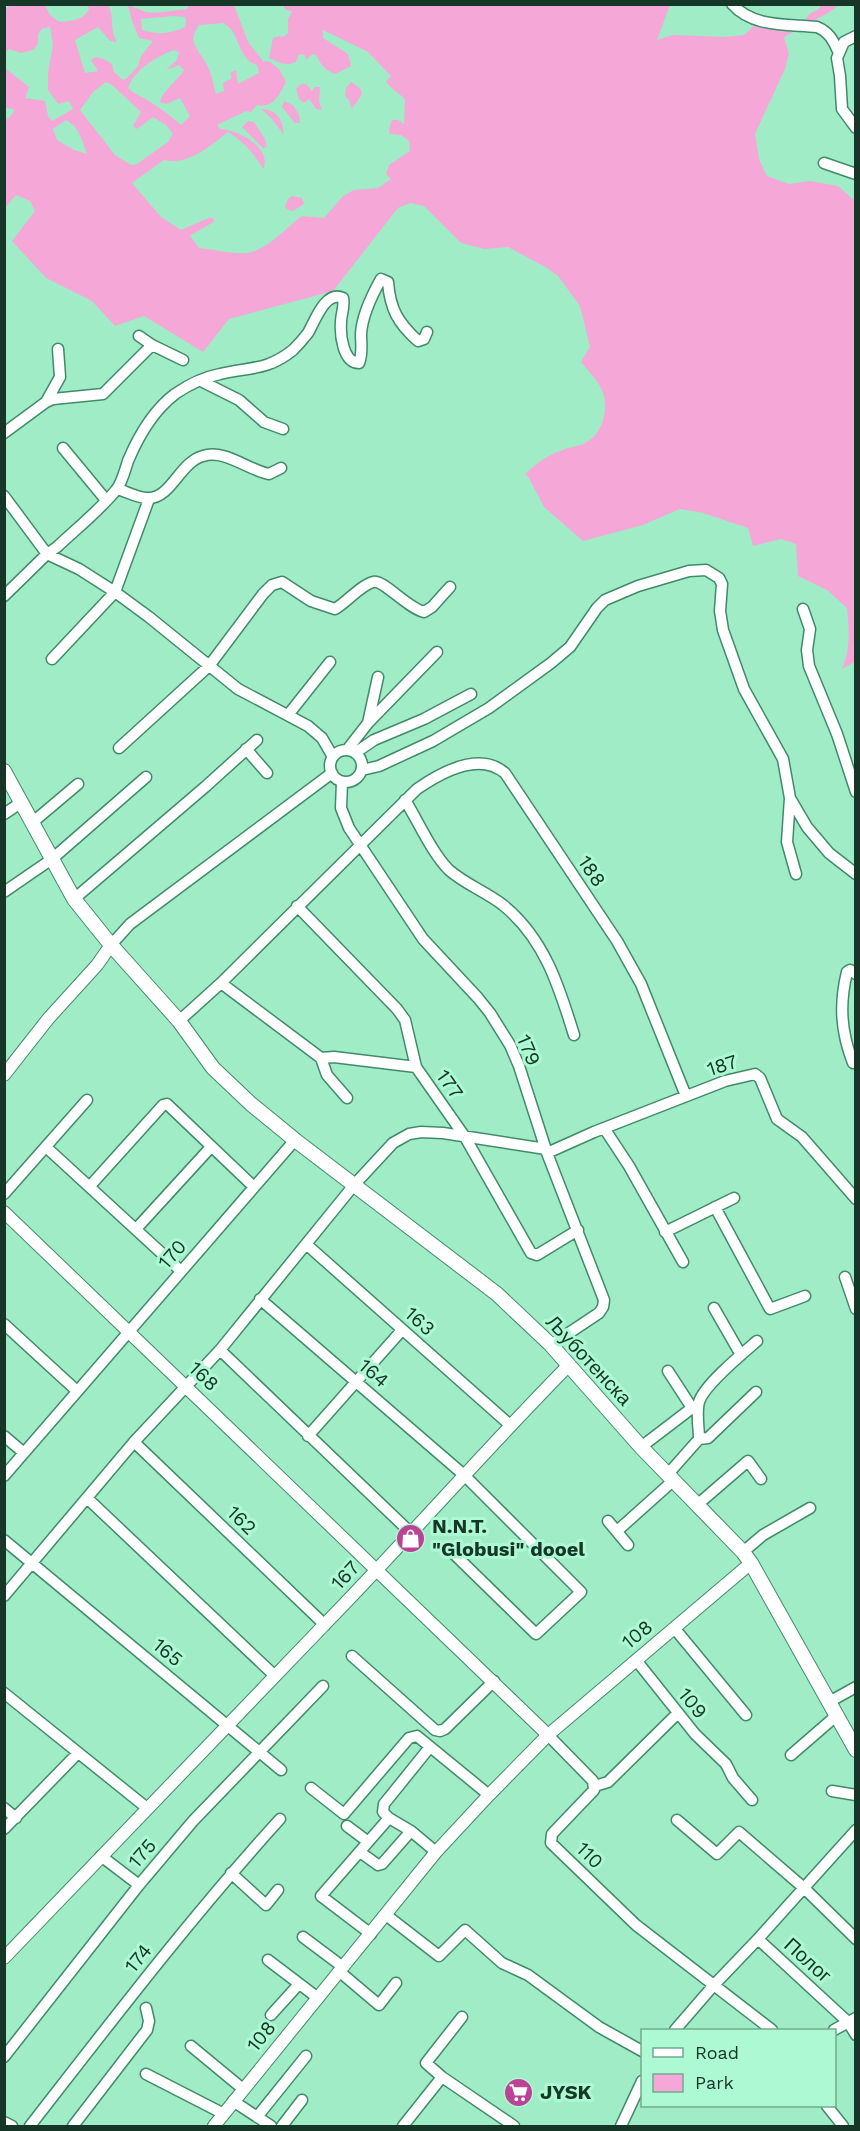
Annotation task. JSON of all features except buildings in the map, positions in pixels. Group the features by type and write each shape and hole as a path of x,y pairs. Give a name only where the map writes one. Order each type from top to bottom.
{"main road":[{"name":"Љуботенска","path":"6,775 74,899 111,945 179,1021 213,1068 251,1104 295,1140 497,1294 551,1345 641,1447 747,1557 855,1750"}],"street":[{"path":"732,4 745,15 769,23 817,27 829,35 838,51"},
{"path":"855,36 847,39 838,51 837,58 842,109 855,128"},
{"path":"824,163 855,174"},
{"path":"4,596 118,489 129,458 148,425 172,396 187,386 221,374 258,369 274,362 293,350 307,334 324,305 335,296 343,298 344,302 340,320 348,360 355,364 359,363 362,351 361,332 381,279 388,282 390,305 412,336 418,342 424,339 427,332"},
{"path":"139,336 183,360"},
{"path":"4,433 53,399 103,394 152,345"},
{"path":"46,402 60,377 58,349"},
{"path":"201,381 238,400 264,422 283,429"},
{"path":"63,448 106,500"},
{"path":"118,489 149,498 157,496 169,487 189,462 204,455 218,455 269,474 281,468"},
{"path":"4,496 47,554 79,568 149,616 238,689 308,726 322,738 333,757"},
{"path":"52,659 115,592 149,498"},
{"path":"362,770 379,766 433,741 489,708 570,647 605,600 638,586 689,571 706,570 719,578 722,584 720,611 723,630 744,689 783,759 790,798 787,842 795,874"},
{"path":"119,748 209,666 272,585 282,582 311,601 335,609 370,583 379,581 415,610 424,612 432,607 450,587"},
{"path":"803,609 810,629 807,650 809,666 837,734 855,792"},
{"path":"351,751 368,723 437,652"},
{"path":"288,715 330,662"},
{"path":"368,723 378,677"},
{"path":"351,751 361,760 362,770 355,780 342,782 332,773 330,765 333,757 342,751 351,751 424,719 471,694"},
{"path":"74,899 257,740"},
{"path":"246,749 267,773"},
{"name":"188","path":"179,1021 221,983 405,800 435,776 458,766 492,765 505,773 617,940 641,984 686,1096"},
{"path":"4,1075 48,1019 97,965 130,924 332,773"},
{"path":"4,892 52,859 146,777"},
{"name":"179","path":"342,782 341,808 349,828 362,844 423,939 490,1012 519,1066 547,1151 604,1300 599,1313 551,1345"},
{"path":"33,822 78,784"},
{"path":"790,798 807,827 829,853 855,875"},
{"path":"405,800 449,870 498,901 531,934 551,968 574,1035"},
{"path":"4,814 22,802"},
{"name":"177","path":"297,906 405,1020 416,1067 465,1137 531,1253 537,1255 578,1230"},
{"path":"853,1063 844,1041 842,1008 847,972 850,970 855,974"},
{"path":"221,983 321,1058 327,1075 347,1098"},
{"path":"321,1058 334,1057 416,1067"},
{"name":"187","path":"547,1151 725,1081 752,1075 760,1077 777,1119 802,1137 855,1199"},
{"path":"4,1194 87,1100"},
{"path":"90,1186 163,1105 167,1104 254,1187"},
{"path":"604,1128 629,1166 682,1262"},
{"path":"4,1596 134,1442 220,1350 354,1185 393,1143 410,1134 421,1132 547,1151"},
{"name":"170","path":"4,1476 295,1140"},
{"path":"46,1147 181,1271"},
{"path":"136,1229 211,1147"},
{"path":"665,1232 734,1198"},
{"path":"715,1206 770,1309 805,1296"},
{"name":"168","path":"4,1212 376,1570"},
{"name":"163","path":"306,1244 510,1425"},
{"path":"845,1277 855,1309"},
{"name":"164","path":"260,1299 464,1475 582,1592 536,1634 452,1552"},
{"path":"714,1308 741,1355"},
{"path":"4,1324 77,1392"},
{"path":"308,1436 402,1330"},
{"path":"617,1531 671,1477 699,1439 699,1402 711,1384 758,1341"},
{"path":"220,1350 411,1533"},
{"name":"167","path":"4,1958 274,1675 325,1625 510,1425 568,1366"},
{"path":"641,1447 692,1408 668,1371"},
{"path":"699,1439 708,1438 756,1392"},
{"path":"4,1436 24,1454"},
{"name":"162","path":"134,1442 325,1625"},
{"path":"697,1505 748,1461 760,1479"},
{"path":"88,1499 274,1675"},
{"path":"747,1557 763,1535 810,1508"},
{"path":"608,1521 628,1545"},
{"name":"165","path":"4,1540 280,1770"},
{"name":"108","path":"214,2127 436,1852 489,1795 548,1735 675,1629 747,1557"},
{"path":"376,1570 494,1681 593,1781 595,1786 608,1782 678,1713"},
{"path":"675,1629 746,1715"},
{"path":"352,1656 435,1730 440,1731 445,1729 494,1681"},
{"name":"109","path":"636,1660 695,1734 726,1764 733,1778 752,1800"},
{"name":"175","path":"4,2057 139,1885 193,1821 323,1686"},
{"path":"829,1702 855,1687"},
{"path":"4,1693 147,1808"},
{"path":"791,1755 836,1716"},
{"path":"311,1788 344,1814 409,1738 417,1736 489,1795"},
{"path":"430,1748 384,1804 383,1812 436,1852"},
{"path":"4,1829 78,1753"},
{"name":"110","path":"595,1786 594,1790 552,1834 551,1843 636,1925 713,1986"},
{"path":"832,1791 855,1795"},
{"path":"4,1808 16,1818"},
{"path":"371,1934 321,1896 389,1818"},
{"name":"174","path":"30,2127 140,1984 231,1873 280,1819"},
{"path":"677,1820 717,1854 739,1832 804,1888 855,1939"},
{"path":"347,1826 367,1841"},
{"path":"677,2029 855,1830"},
{"path":"364,1855 378,1865 382,1864 411,1831"},
{"path":"102,1856 139,1885"},
{"path":"231,1873 266,1905 278,1890"},
{"path":"386,1915 439,1956 465,1930 502,1963 528,1975 599,2026 641,2050"},
{"path":"303,1937 342,1969 379,2005 396,1983"},
{"name":"Полог","path":"759,1939 852,2020 855,2035"},
{"path":"268,1960 318,1998"},
{"path":"271,2015 299,1984"},
{"path":"713,1986 769,2029"},
{"path":"73,2127 147,2030 149,2021 146,2008"},
{"path":"462,2017 426,2063 442,2077 514,2127"},
{"path":"836,2030 852,2020"},
{"path":"191,2046 243,2090"},
{"path":"257,2117 306,2056"},
{"path":"146,2074 224,2114"},
{"path":"403,2127 442,2077"},
{"path":"621,2127 641,2083"},
{"path":"282,2127 302,2100"},
{"path":"233,2102 271,2127"},
{"path":"828,2107 843,2127"},
{"path":"4,2122 12,2127"}],"green space":[{"path":"10,5 45,5 50,15 59,22 80,18 89,9 87,5 108,5 117,42 110,41 98,27 75,40 85,73 98,71 91,60 95,57 112,64 114,72 123,80 138,66 141,56 153,41 139,38 128,5 155,13 187,9 189,5 234,5 248,42 263,61 270,62 279,69 286,82 272,103 257,105 251,112 246,111 217,125 220,129 235,132 252,141 263,154 265,161 263,169 248,148 228,132 198,154 181,160 164,160 132,183 161,217 181,230 211,217 215,221 190,236 199,248 239,253 252,252 266,245 302,216 324,218 343,196 354,190 378,188 391,179 386,174 389,165 410,151 409,141 401,135 390,134 389,129 392,120 398,120 404,124 405,100 386,82 391,76 368,52 323,30 323,38 348,54 351,66 335,74 324,67 313,54 306,60 305,55 299,54 296,62 289,64 269,58 273,38 283,37 288,33 288,19 292,11 286,10 283,5 670,5 657,40 672,35 726,37 744,35 756,24 806,25 784,37 789,54 785,69 755,134 759,159 767,176 789,184 810,181 838,186 855,201 855,662 842,669 848,646 847,608 827,590 798,576 796,544 781,539 753,546 748,528 703,513 680,509 643,525 583,541 544,507 525,474 550,455 581,445 593,438 604,418 604,395 594,377 581,362 590,347 580,306 558,276 547,268 508,247 485,249 461,243 424,206 410,203 398,208 333,291 229,319 203,352 144,316 115,326 92,301 46,278 12,241 35,211 30,201 16,195 5,208 5,121 14,109 5,108 5,68 29,87 25,98 45,101 48,116 52,121 73,109 69,101 58,104 48,90 48,73 53,45 50,27 42,29 38,34 38,44 33,50 21,53 9,49 5,53 5,10","holes":["174,16 185,17 186,21 185,27 180,29 153,33 142,30 141,19","224,23 233,32 245,57 257,65 259,73 238,84 236,70 230,73 232,78 223,83 224,91 216,94 209,68 195,46 195,31 199,25","174,50 179,52 177,60 166,70 179,65 184,70 164,93 160,102 166,104 180,98 190,116 181,125 157,106 128,88 135,75","106,82 141,112 133,126 137,129 153,117 166,125 173,134 168,142 137,164 131,165 115,155 80,110 93,92","66,120 77,130 87,154 74,150 57,140 53,129"]},
{"path":"821,5 839,5 806,25 809,15 818,10"},
{"path":"351,82 360,88 362,94 352,109 345,96 346,88"},
{"path":"301,84 306,84 312,91 315,87 320,87 319,101 322,110 316,109 309,99 304,103 299,99 296,89"},
{"path":"284,101 293,105 299,115 300,123 295,123 282,107"},
{"path":"261,109 276,114 284,135 271,118"},
{"path":"248,121 254,122 265,139 267,147 263,148 242,127"},
{"path":"292,196 302,198 304,204 293,211 285,207"}],"place":[{"name":"N.N.T. \"Globusi\" dooel","path":"411,1538"},
{"name":"JYSK","path":"519,2092"}]}
